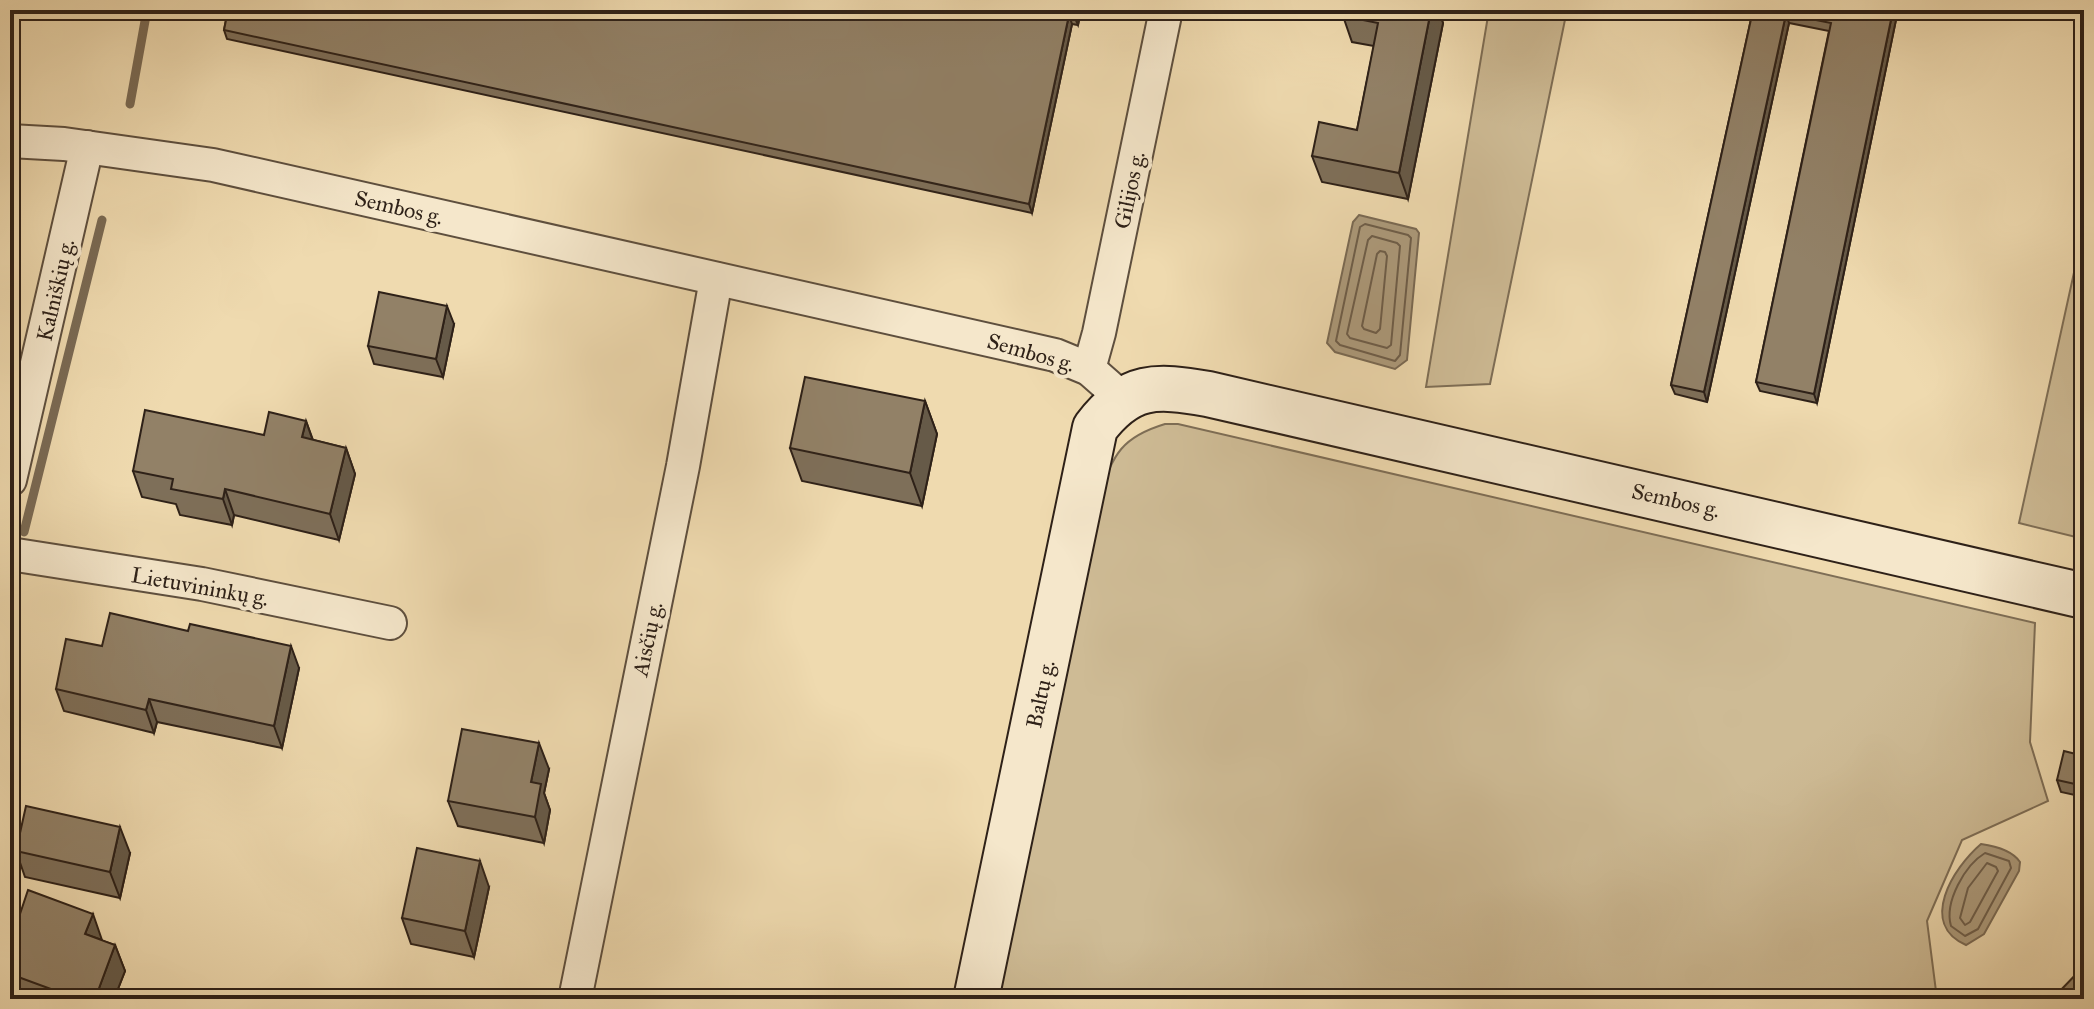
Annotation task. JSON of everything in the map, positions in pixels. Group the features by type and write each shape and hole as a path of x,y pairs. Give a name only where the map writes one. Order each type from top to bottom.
{"main road":[{"name":"Sembos g.","path":"1122,398 1152,389 1174,388 1208,394 2084,596"},
{"name":"Baltų g.","path":"976,999 1095,428 1122,398"}],"street":[{"name":"Gilijos g.","path":"1089,369 1166,10"},
{"name":"Sembos g.","path":"10,141 87,147 213,165 1055,355 1089,369 1122,398"},
{"name":"Kalniškių g.","path":"10,480 87,147"},
{"name":"Aisčių g.","path":"575,999 683,466 716,279"},
{"name":"Lietuvininkų g.","path":"10,554 202,584 390,623"}],"shaded area":[{"path":"1489,10 1567,10 1490,384 1426,387"},
{"path":"2084,227 2084,539 2019,523"},
{"path":"1165,424 1178,424 2035,623 2030,742 2048,801 1962,840 1927,921 1937,999 998,999 1100,495 1121,449 1139,435"}],"water":[{"path":"1359,215 1416,229 1419,233 1407,360 1395,369 1335,352 1327,343 1353,222"},
{"path":"1981,844 2012,854 2020,862 2019,871 1984,934 1966,945 1952,936 1944,924 1942,910 1951,881"}],"building":[{"path":"228,10 1076,10 1074,16 1069,15 1029,204 224,30"},
{"path":"1344,10 1431,10 1399,173 1312,156 1319,122 1357,130 1378,23 1343,16"},
{"path":"1753,10 1893,10 1814,394 1756,382 1831,23 1786,14 1704,392 1671,385"},
{"path":"379,292 447,306 436,359 368,346"},
{"path":"805,377 925,401 910,473 790,448"},
{"path":"145,410 264,435 269,412 306,421 302,437 346,448 330,514 225,489 223,499 171,489 173,479 133,471"},
{"path":"110,613 188,631 190,624 291,646 274,726 149,699 146,710 56,689 66,639 102,646"},
{"path":"462,729 539,743 531,782 541,784 535,817 448,801"},
{"path":"2064,751 2084,756 2084,786 2057,780"},
{"path":"26,806 120,827 110,872 16,851"},
{"path":"417,848 480,861 465,931 402,918"},
{"path":"28,890 93,914 85,934 115,945 95,999 78,999 10,974 10,910 20,914"},
{"path":"2084,966 2084,999 2061,999 2056,995"}],"waterway":[{"path":"130,104 147,10"},
{"path":"24,532 102,220"}]}
